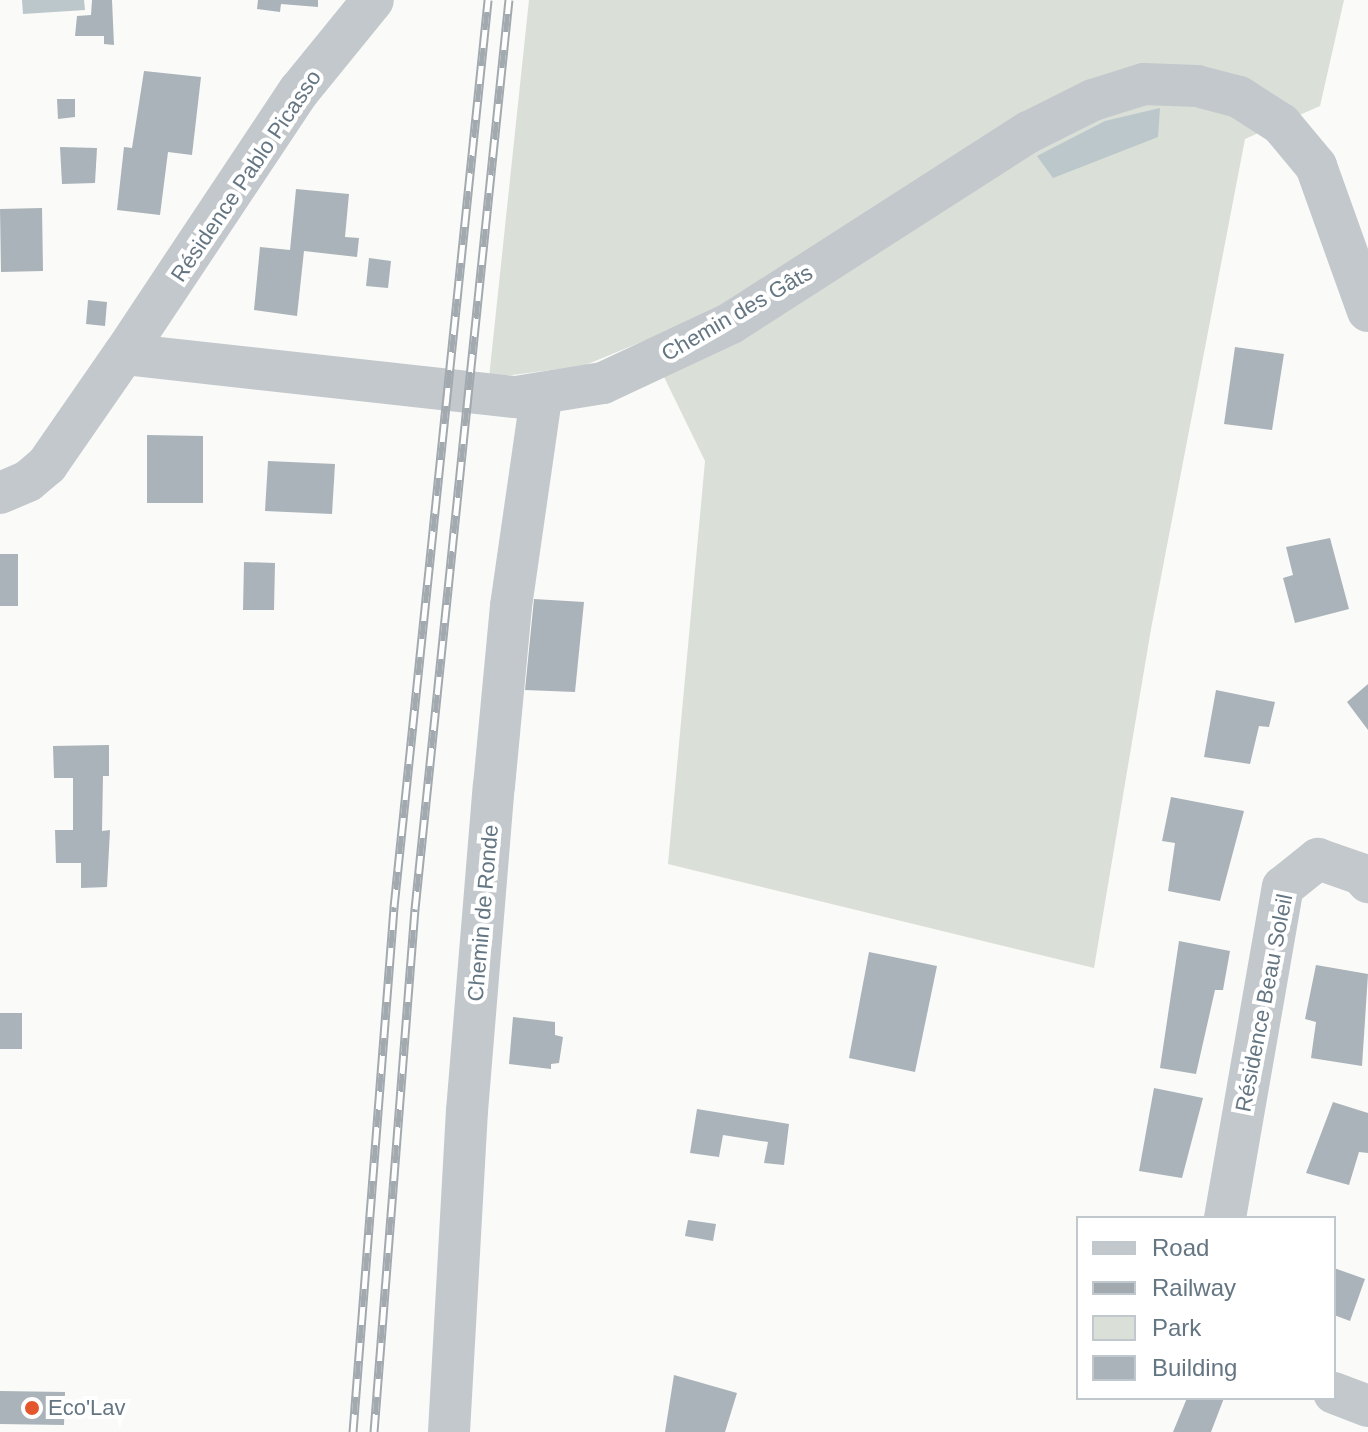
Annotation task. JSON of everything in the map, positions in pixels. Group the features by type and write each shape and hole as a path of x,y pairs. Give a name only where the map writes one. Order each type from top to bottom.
{"street":[{"name":"Résidence Pablo Picasso","path":"124,354 299,91 373,0"},
{"name":"Chemin des Gâts","path":"124,354 541,397 603,383 731,323 1029,132 1093,100 1144,84 1197,86 1239,97 1281,124 1316,166 1368,311"},
{"path":"0,493 28,481 47,465 124,354"},
{"name":"Chemin de Ronde","path":"449,1432 494,786 511,606 541,397"},
{"name":"Résidence Beau Soleil","path":"1225,1216 1283,887 1318,859 1361,874 1368,882"},
{"path":"1336,1394 1368,1406"}],"green space":[{"path":"529,0 1344,0 1320,106 1245,139 1151,629 1094,968 668,864 705,461 646,340 583,366 489,378"}],"shaded area":[{"path":"22,0 84,0 85,10 23,14"},
{"path":"1160,108 1158,137 1053,178 1037,156 1105,121"}],"building":[{"path":"92,0 112,0 114,45 104,44 104,36 75,36 77,16 91,15"},
{"path":"258,0 318,0 318,7 281,4 280,12 257,9"},
{"path":"144,71 201,77 192,155 168,152 160,215 117,210 124,147 132,148"},
{"path":"57,99 75,99 75,117 58,119"},
{"path":"60,147 97,148 95,183 62,184"},
{"path":"296,189 349,194 345,237 359,238 357,257 304,251 297,316 254,310 260,247 290,250"},
{"path":"42,208 43,271 1,272 0,209"},
{"path":"369,258 391,261 388,288 366,286"},
{"path":"88,300 107,302 105,326 86,324"},
{"path":"1235,347 1284,354 1272,430 1224,424"},
{"path":"147,435 203,436 203,503 147,503"},
{"path":"268,461 335,464 332,514 265,511"},
{"path":"1330,538 1349,609 1295,623 1283,578 1293,575 1286,547"},
{"path":"0,554 18,554 18,606 0,606"},
{"path":"244,562 275,563 274,610 243,610"},
{"path":"534,599 584,602 575,692 525,690"},
{"path":"1368,684 1368,730 1347,702"},
{"path":"1216,690 1275,702 1269,727 1259,726 1250,764 1204,757"},
{"path":"109,745 109,776 103,776 102,831 110,830 107,887 81,888 81,863 56,863 55,830 73,830 73,778 54,778 53,746"},
{"path":"1171,797 1244,811 1220,901 1168,891 1175,843 1162,841"},
{"path":"1179,941 1230,951 1223,990 1215,990 1196,1074 1160,1068"},
{"path":"869,952 937,966 915,1072 849,1058"},
{"path":"1316,965 1368,974 1362,1066 1311,1058 1316,1022 1305,1019"},
{"path":"0,1013 22,1013 22,1049 0,1049"},
{"path":"513,1017 555,1022 555,1035 563,1037 559,1063 551,1064 551,1069 509,1064"},
{"path":"1154,1088 1203,1098 1182,1178 1139,1171"},
{"path":"1333,1102 1368,1113 1368,1153 1359,1152 1349,1185 1306,1173"},
{"path":"697,1109 789,1124 784,1165 764,1163 768,1142 723,1135 719,1157 690,1153"},
{"path":"688,1220 716,1224 713,1241 685,1236"},
{"path":"1336,1269 1365,1279 1350,1321 1336,1316"},
{"path":"674,1375 737,1393 725,1432 665,1432"},
{"name":"Eco'Lav","path":"0,1391 65,1392 64,1425 0,1424"},
{"path":"1186,1400 1223,1400 1211,1432 1173,1432"}],"railway":[{"path":"353,1432 394,907 488,0"},
{"path":"374,1432 415,909 509,0"}],"place":[{"name":"Eco'Lav","path":"32,1408"}]}
